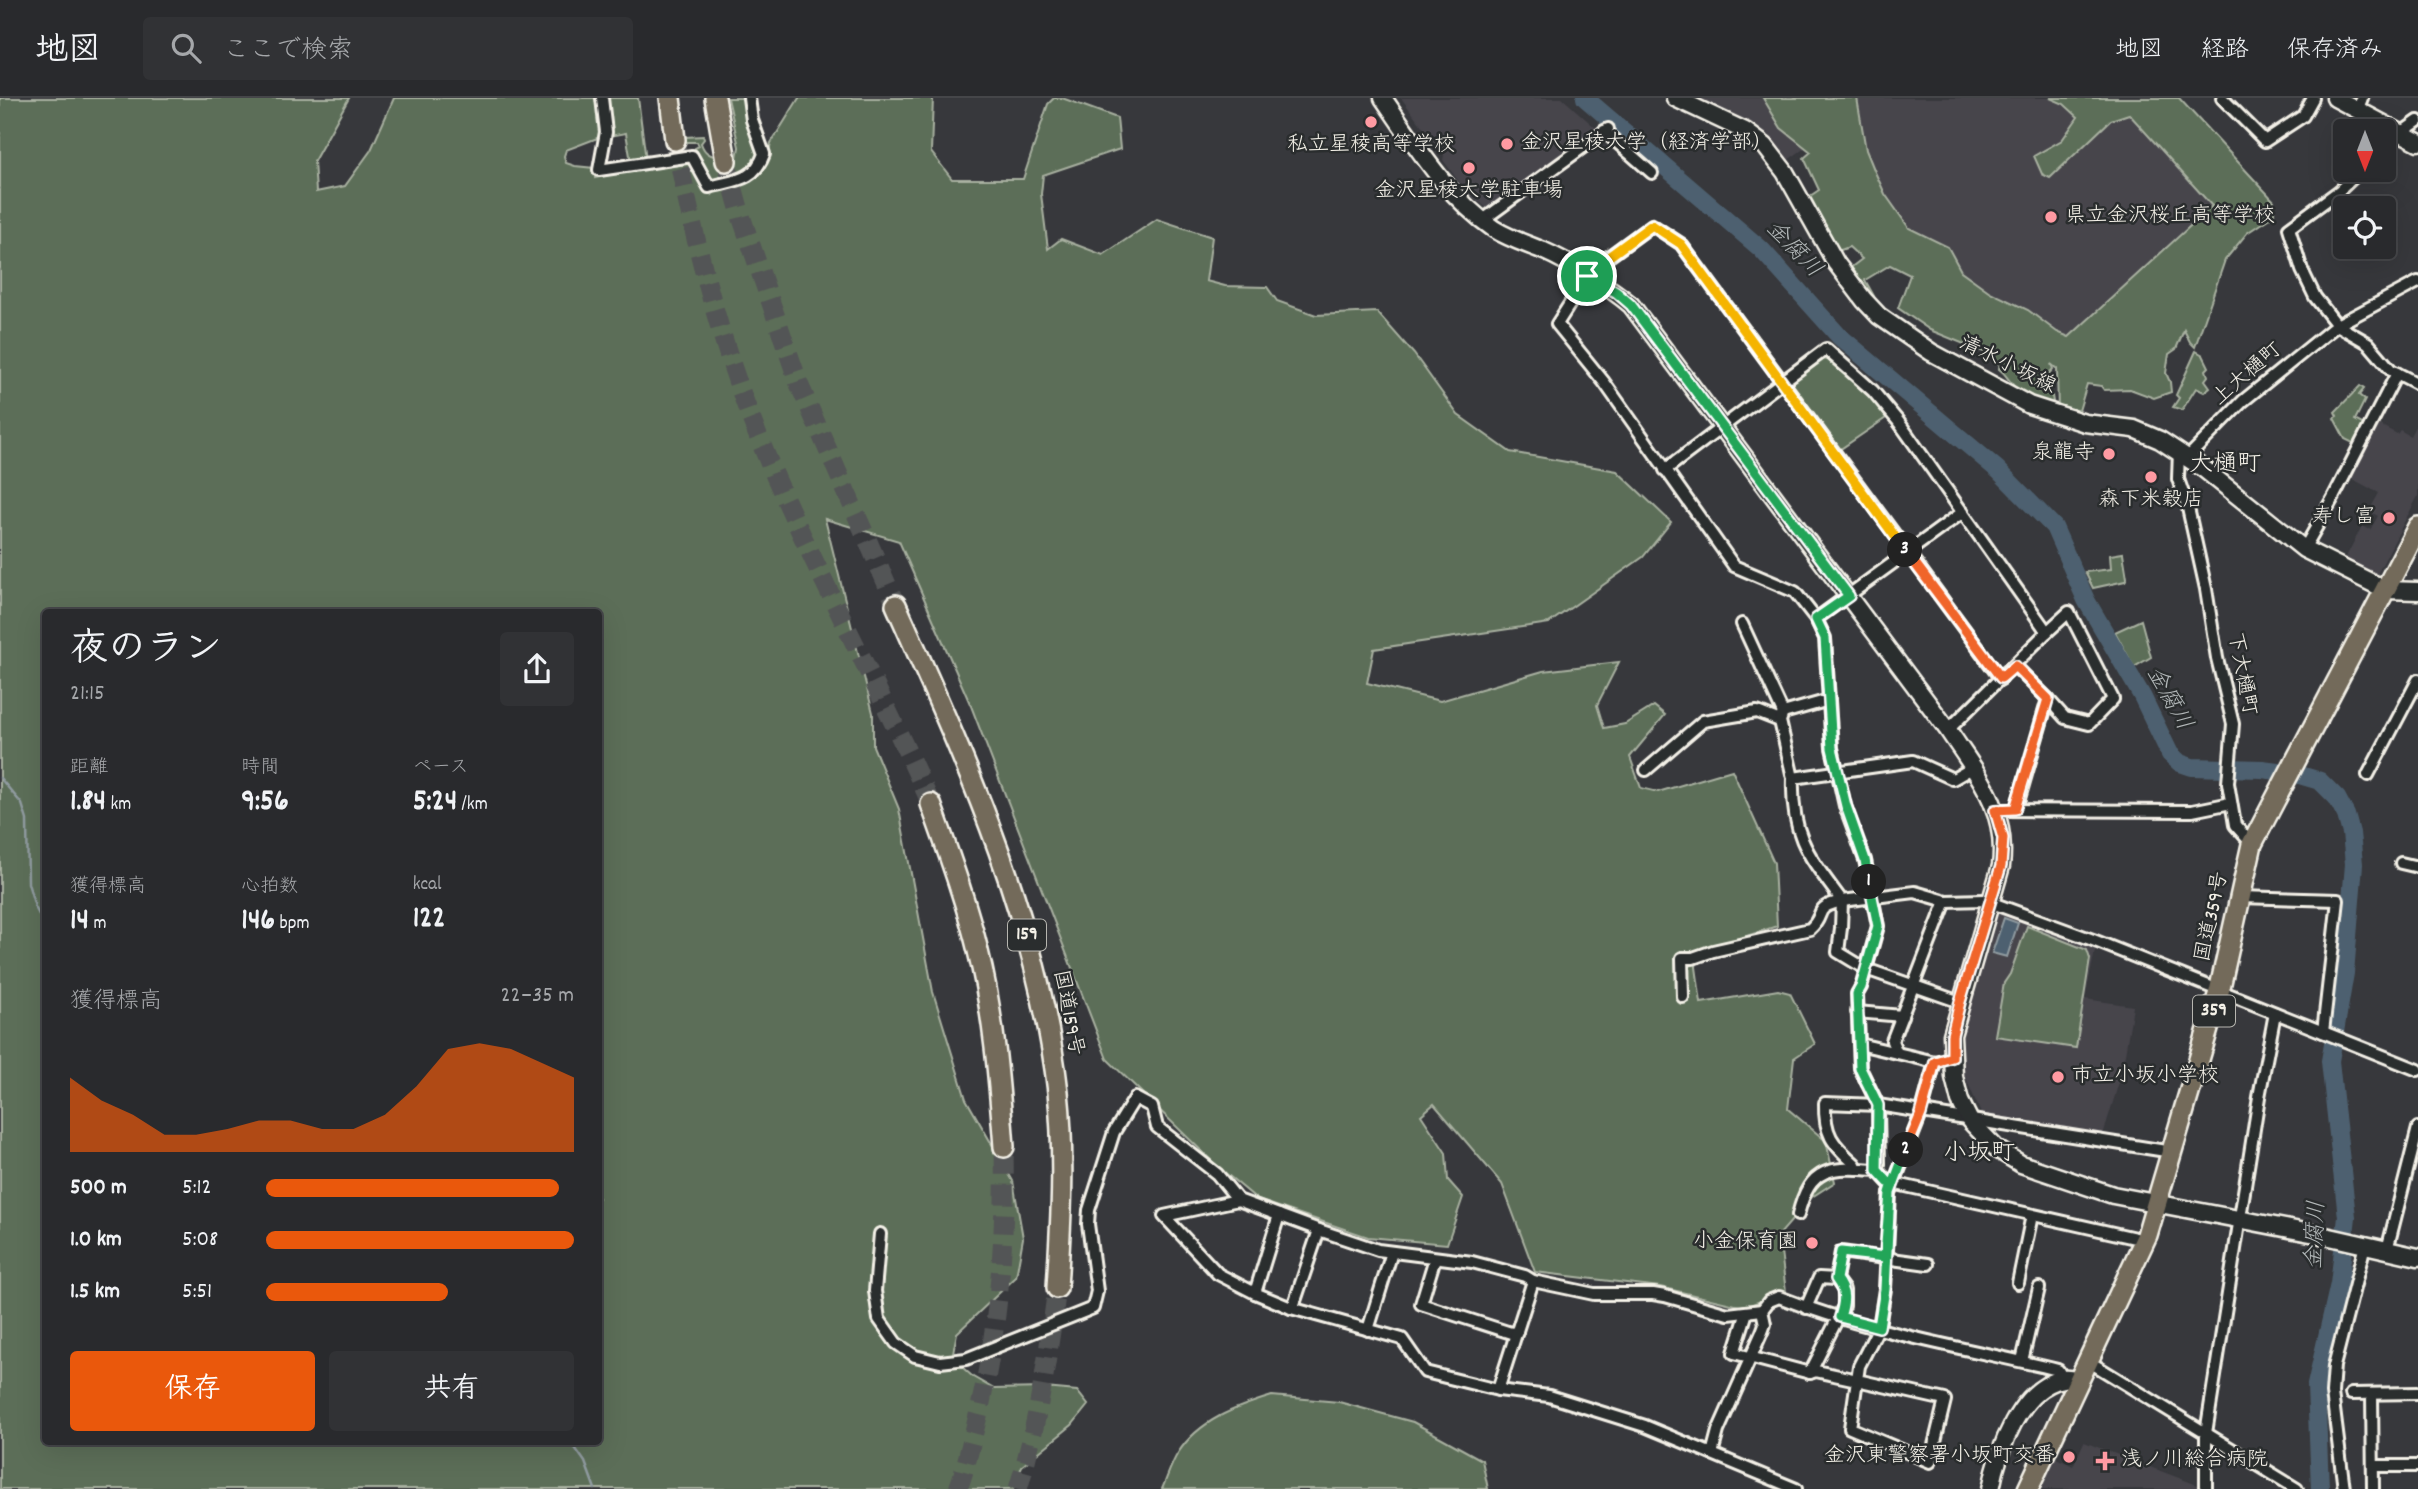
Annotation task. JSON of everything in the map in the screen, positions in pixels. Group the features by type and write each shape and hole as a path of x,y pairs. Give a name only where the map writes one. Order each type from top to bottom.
{"highway":[{"path":"670,98 675,140"},
{"path":"715,98 726,161"},
{"name":"国道359号","path":"2028,1489 2071,1380 2088,1361 2144,1240 2219,992 2252,844 2418,527"},
{"name":"国道159号","path":"896,605 959,746 997,843 1014,891 1039,984 1058,1091 1061,1136 1062,1189 1056,1288"},
{"name":"159","path":"931,804 951,860 978,952 995,1054 1004,1147"}],"street":[{"path":"602,98 606,132 599,170 692,156 709,187 748,176 756,170 762,159 764,154 752,120 748,98"},
{"path":"1382,98 1433,169 1460,201 1495,230 1544,251 1616,292 1631,305 1948,730 1989,790 2003,838 2003,852 1991,903 1952,1035 1952,1057 1960,1101 1970,1121 1997,1149 2021,1164 2113,1195 2418,1257"},
{"name":"清水小坂線","path":"1675,98 1745,131 1765,146 1784,172 1836,263 1879,316 1903,333 1931,352 2029,405 2085,423 2134,429 2183,454 2304,549 2386,590"},
{"path":"2222,98 2265,141 2303,116 2313,98"},
{"path":"2334,98 2360,104 2376,119"},
{"path":"2396,132 2418,121"},
{"path":"1483,220 1606,130 1652,173"},
{"path":"2396,135 2418,142"},
{"path":"2348,182 2289,228 2302,270 2315,297 2337,325 2368,343 2397,373 2418,384"},
{"path":"2001,678 1681,244 1652,225 1592,269 1557,324 1604,382 1734,566 1795,592 1816,619 1825,638 1832,748 1846,806 1865,860 1878,926 1857,994 1860,1068 1878,1105 1877,1170 1888,1182 2144,1240"},
{"name":"上大樋町","path":"2183,454 2243,401 2337,325 2418,282"},
{"path":"1665,470 1826,349 1873,391 1898,421 2047,632"},
{"path":"2304,549 2397,373"},
{"name":"下大樋町","path":"2183,454 2178,479 2188,508 2206,589 2217,659 2233,724 2228,783 2231,803 2235,825 2252,844"},
{"path":"1816,619 1963,512"},
{"path":"2386,590 2418,591"},
{"path":"1948,730 2069,612 2113,699 2089,724 2064,718 2015,666"},
{"path":"1742,624 1781,717 1793,778 1799,838 1842,901 1838,952 1866,969 1960,1002"},
{"path":"2368,775 2414,695 2418,680"},
{"path":"2015,809 2048,699"},
{"path":"1646,770 1703,721 1757,712 1781,717 1829,700"},
{"path":"1793,778 1913,761 1953,779 1974,767"},
{"path":"1995,810 2192,811 2231,803"},
{"path":"2401,863 2418,867"},
{"path":"1683,997 1682,958 1693,958 1810,929 1815,926 1821,908 1826,904 1915,892 1946,901 1984,900 2093,940 2418,1070"},
{"path":"2240,897 2338,900 2325,1033"},
{"path":"1897,1053 1892,1041 1946,901"},
{"path":"1857,1013 1902,1016"},
{"path":"2206,1489 2206,1433 2275,1013"},
{"path":"1859,1044 1935,1062 1952,1057"},
{"path":"1747,1312 1734,1353 1810,1373 1816,1371 1857,1380 1945,1400 1930,1462 1850,1428 1857,1380 1859,1366 1879,1327 1885,1289 1890,1193 1921,1114 1935,1062"},
{"path":"880,1234 875,1291 879,1318 896,1343 915,1356 953,1362 1093,1308 1097,1291 1088,1224 1089,1210 1114,1132 1135,1098 1152,1107 1157,1127 1217,1174 1238,1200 1378,1250 1472,1262 1525,1276 1533,1281 1594,1294 1653,1294 1728,1314 1762,1310 1769,1301 1779,1297 1840,1317 2058,1370 2071,1380"},
{"path":"1857,1169 1831,1140 1824,1125 1825,1103 1878,1105 2172,1152"},
{"path":"2387,1250 2413,1169 2418,1128"},
{"path":"1798,1214 1803,1194 1810,1181 1825,1172 1877,1170"},
{"path":"1238,1200 1164,1216 1218,1274 1291,1308 1402,1339 1425,1372 1498,1390 1549,1396 1645,1426 1796,1489"},
{"path":"1255,1293 1279,1215"},
{"path":"2018,1283 2032,1215"},
{"path":"1291,1308 1319,1230"},
{"path":"2344,1489 2332,1393 2334,1366 2362,1245"},
{"path":"1368,1330 1392,1252"},
{"path":"1810,1373 1844,1306 1844,1290 1836,1279 1841,1252 1928,1264"},
{"path":"1435,1258 1421,1304 1510,1333 1517,1332"},
{"path":"1806,1308 1819,1278 1836,1279"},
{"path":"1498,1390 1533,1281"},
{"path":"2022,1361 2039,1289"},
{"path":"1712,1454 1718,1431 1765,1324 1762,1310"},
{"path":"2088,1361 2297,1489"},
{"path":"1991,1489 1996,1458 2026,1402 2038,1390 2071,1380"},
{"path":"2351,1394 2418,1393"},
{"path":"2372,1394 2373,1489"},
{"path":"2373,1466 2418,1465"}],"shaded area":[{"name":"金沢星稜大学（経済学部）","path":"1401,98 1562,98 1598,130 1488,209 1465,190 1443,160 1444,155"},
{"path":"1700,98 1763,98 1781,128 1805,148 1785,162 1757,131 1699,102"},
{"name":"県立金沢桜丘高等学校","path":"1857,98 2050,98 2064,104 2078,116 2062,140 2034,156 2050,178 2112,120 2129,114 2212,206 2069,337 2057,332 2028,310 1990,292 1961,271 1948,247 1909,228 1885,194 1866,150"},
{"path":"2418,421 2418,496 2376,576 2345,559 2362,526 2370,530 2378,516 2369,511 2379,493 2347,476 2376,423 2397,434 2400,430 2410,436"},
{"path":"1996,910 2096,946 2085,999 2133,1006 2122,1072 2103,1135 1982,1116 1962,1069 1962,1033 1980,959"},
{"name":"浅ノ川総合病院","path":"2084,1442 2200,1486 2200,1489 2039,1489 2052,1456 2073,1466"}],"green space":[{"path":"0,98 349,98 314,161 316,192 345,186 371,150 394,98 598,98 600,137 566,150 566,163 594,168 595,178 646,167 690,164 712,195 718,189 752,178 765,166 771,143 799,98 933,98 931,152 952,179 1023,179 1048,104 1054,98 1062,98 1117,118 1120,149 1043,175 1041,194 1048,249 1061,239 1103,255 1157,219 1212,237 1206,281 1225,286 1267,287 1277,301 1316,315 1377,312 1414,354 1458,415 1510,452 1617,471 1671,522 1643,557 1549,623 1374,649 1367,683 1440,701 1543,671 1619,662 1597,705 1604,728 1625,724 1654,706 1665,715 1630,757 1641,788 1658,792 1732,770 1774,863 1777,926 1698,952 1696,967 1701,1003 1778,990 1790,993 1815,1044 1794,1058 1788,1109 1826,1141 1835,1182 1812,1197 1779,1235 1786,1292 1744,1307 1660,1287 1535,1272 1502,1184 1434,1104 1421,1115 1446,1153 1448,1180 1463,1197 1447,1244 1368,1237 1258,1200 1217,1166 1107,1059 971,706 899,541 825,519 873,713 873,746 899,809 933,992 966,1099 1013,1181 1023,1238 1016,1277 957,1333 952,1358 973,1377 994,1389 1045,1388 1077,1391 1088,1405 1072,1425 1022,1466 1013,1489 0,1489"},
{"path":"606,98 638,98 646,160 631,162 626,133 610,136 611,125"},
{"path":"728,98 742,98 760,155 749,171 712,180 695,153 695,148 699,146 697,142 685,142 685,137 703,136 701,143 705,151 716,157 725,170 735,169 739,147"},
{"path":"1763,98 1857,98 1866,150 1885,194 1909,228 1948,247 1961,271 1990,292 2028,310 2057,332 2069,337 2212,206 2129,114 2111,120 2050,178 2042,174 2034,156 2062,140 2078,117 2064,104 2050,98 2179,98 2274,201 2274,215 2247,233 2225,260 2195,347 2184,330 2176,349 2169,354 2166,373 2171,392 2154,398 2130,389 2104,390 2101,386 2087,384 2078,414 2058,411 2057,369 2051,364 2053,369 2036,388 2052,396 2054,408 2022,394 1999,369 2000,362 1999,364 1984,352 1930,330 1898,308 1910,275 1890,265 1865,280 1874,296 1872,297 1849,269 1862,259 1849,247 1838,251 1810,196 1819,190 1804,158 1811,152 1781,128"},
{"path":"2196,351 2203,355 2209,367 2205,380 2210,387 2204,392 2196,388 2182,410 2173,407 2179,398 2176,395"},
{"path":"1822,359 1828,360 1872,397 1886,418 1839,450 1793,386 1793,381"},
{"path":"2360,386 2364,389 2359,395 2365,400 2355,420 2364,425 2355,444 2345,439 2334,418 2337,416 2335,412"},
{"path":"2123,553 2127,578 2125,581 2093,588 2085,572 2111,569 2110,555"},
{"path":"2141,620 2151,657 2134,667 2115,632"},
{"path":"2027,926 2087,950 2090,959 2076,1048 1995,1036 2004,983 2010,974"},
{"path":"1272,1396 1339,1402 1413,1422 1482,1460 1488,1489 1162,1489 1178,1453 1196,1432 1219,1416"}],"water":[{"path":"2004,918 2018,923 2007,957 1992,953"}],"waterway":[{"name":"金腐川","path":"1585,98 1761,249 1839,336 1998,470 2054,527 2086,600 2142,696 2170,754 2180,763 2192,767 2262,769 2293,773 2320,781 2337,798 2346,815 2354,864 2345,973 2330,1061 2347,1217 2339,1284 2316,1385 2320,1489"},
{"path":"0,778 22,804 27,820 28,883 42,920"},
{"path":"573,1445 585,1462 595,1489"}],"tunnel":[{"path":"675,140 712,300 736,379 766,455 806,543 931,804"},
{"path":"726,161 742,219 799,384 896,605"},
{"path":"958,1489 982,1397 995,1326 1004,1219 1004,1147"},
{"path":"1018,1489 1042,1389 1057,1288"}],"place":[{"name":"私立星稜高等学校","path":"1371,122"},
{"name":"金沢星稜大学（経済学部）","path":"1507,144"},
{"name":"金沢星稜大学駐車場","path":"1469,168"},
{"name":"県立金沢桜丘高等学校","path":"2051,217"},
{"name":"泉龍寺","path":"2109,454"},
{"name":"森下米穀店","path":"2151,477"},
{"name":"寿し富","path":"2389,518"},
{"name":"市立小坂小学校","path":"2058,1077"},
{"name":"小金保育園","path":"1812,1243"},
{"name":"金沢東警察署小坂町交番","path":"2069,1457"},
{"name":"浅ノ川総合病院","path":"2105,1461"}],"district":[{"name":"大樋町","path":"2225,465"},
{"name":"小坂町","path":"1979,1154"}],"route":[{"path":"1587,276 1592,269 1652,225 1681,244 2001,678 2015,666 2048,699 2015,809 1995,810 2003,838 2001,866 1960,1002 1952,1035 1952,1057 1935,1062 1921,1114 1890,1193 1885,1257 1841,1252 1836,1279 1844,1290 1844,1306 1840,1317 1879,1327 1885,1289 1885,1257 1890,1193 1893,1183 1888,1182 1877,1170 1878,1105 1860,1068 1857,994 1878,926 1865,860 1846,806 1832,748 1825,638 1816,619 1849,596 1631,305 1616,292 1587,276"}]}
